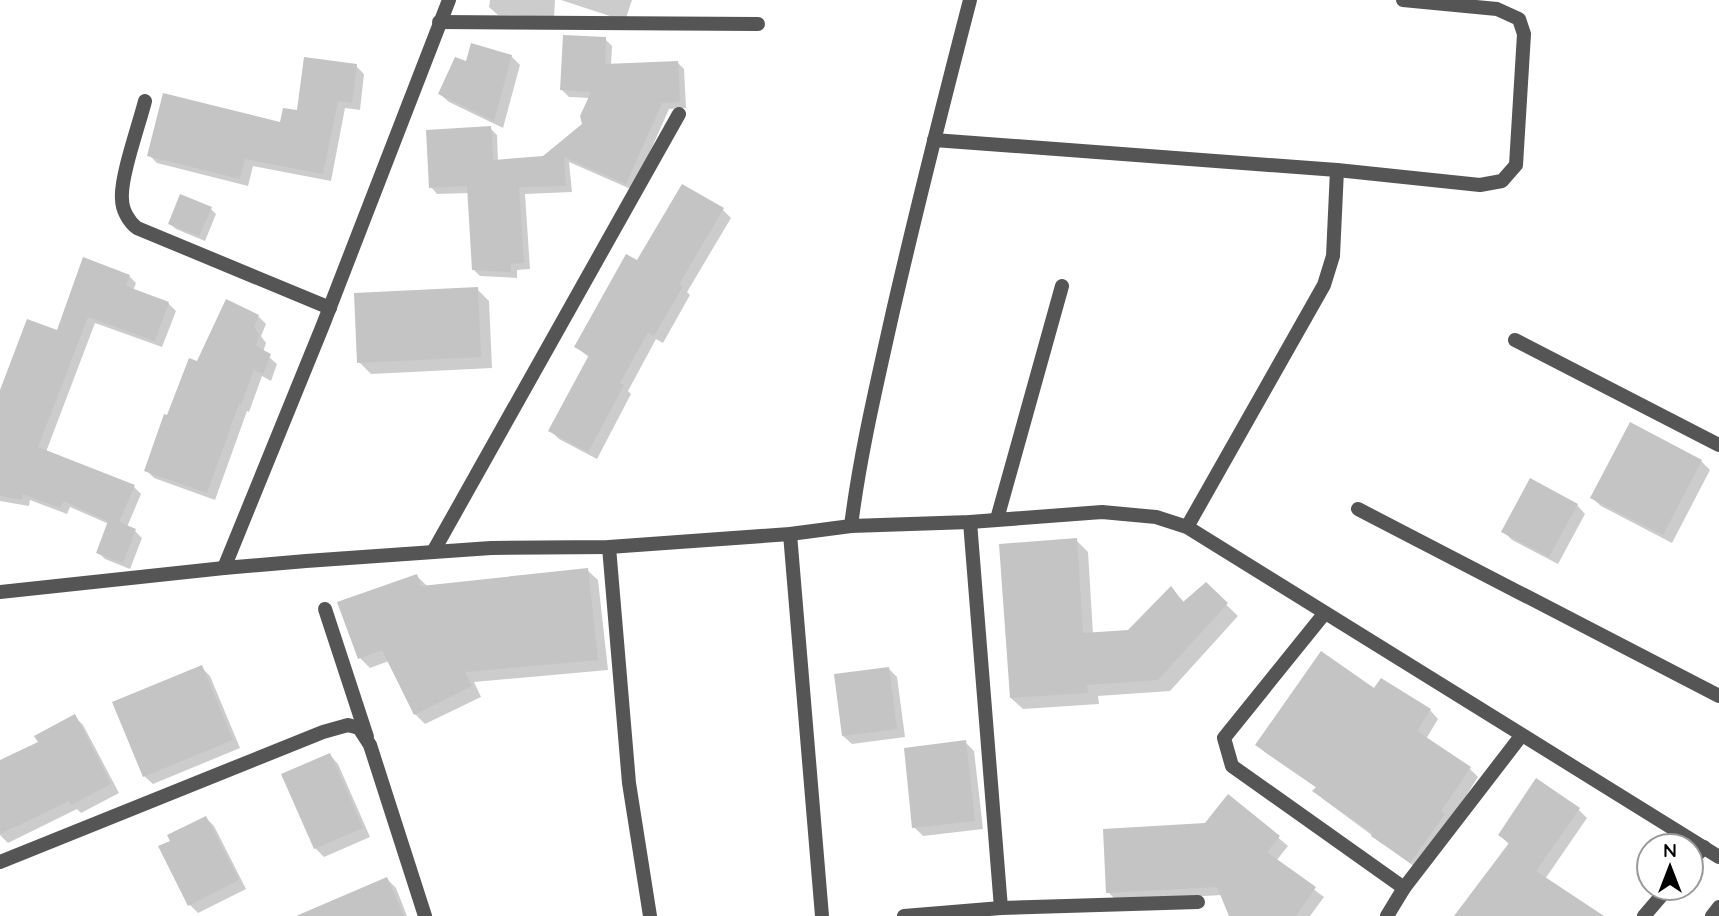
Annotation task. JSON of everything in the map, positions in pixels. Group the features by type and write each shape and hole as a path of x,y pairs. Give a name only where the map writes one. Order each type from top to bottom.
{"street":[{"path":"224,568 330,308 449,0"},
{"path":"851,527 859,465 933,140 970,0"},
{"path":"933,140 1336,170 1480,185 1502,181 1516,165 1524,34 1518,19 1497,9 1403,0"},
{"path":"439,22 758,24"},
{"path":"145,102 123,186 122,201 131,223 137,228 330,308"},
{"path":"433,552 679,114"},
{"path":"1187,527 1324,285 1334,256 1336,170"},
{"path":"997,519 1062,286"},
{"path":"1515,340 1719,445"},
{"path":"1357,509 1719,696"},
{"path":"0,592 224,568 491,548 609,547 851,527 970,522 1102,512 1156,517 1187,527 1679,832"},
{"path":"970,522 1001,908"},
{"path":"790,534 822,916"},
{"path":"609,547 629,783 650,916"},
{"path":"325,609 425,916"},
{"path":"1324,614 1224,738 1232,766 1404,888"},
{"path":"0,862 335,727 348,725 359,728 370,744"},
{"path":"1387,916 1404,888 1521,736"},
{"path":"904,916 1001,908 1198,902"},
{"path":"1644,916 1656,902"},
{"path":"1712,916 1719,907"}],"building":[{"path":"563,35 606,37 605,64 678,61 680,102 662,103 626,184 564,157 566,186 519,187 524,263 511,264 511,272 472,270 467,186 429,188 426,130 491,126 493,160 543,156 582,124 580,116 591,92 560,90"},
{"path":"471,43 512,55 494,121 438,94 455,57 466,61"},
{"path":"304,57 357,64 352,103 338,101 323,174 245,159 240,179 147,156 163,93 280,122 283,108 297,110"},
{"path":"682,184 724,208 679,284 683,286 654,336 648,332 620,383 624,385 588,452 548,431 589,355 574,347 626,254 637,260"},
{"path":"180,194 212,207 199,236 168,224"},
{"path":"83,257 130,275 126,286 169,302 155,341 88,317 38,447 135,485 119,522 136,529 123,563 96,553 108,521 63,501 60,508 23,494 22,500 0,496 0,390 27,319 57,330"},
{"path":"478,287 481,357 357,363 354,293"},
{"path":"226,299 259,315 254,327 259,334 256,346 271,354 263,374 254,370 207,493 144,471 164,414 167,415 189,358 197,361"},
{"path":"1630,422 1702,460 1663,535 1590,498"},
{"path":"1530,478 1578,504 1549,557 1501,532"},
{"path":"1077,538 1083,633 1128,630 1171,586 1183,602 1206,582 1228,603 1158,680 1087,685 1088,693 1010,698 999,544"},
{"path":"588,568 598,660 465,672 472,686 414,715 382,650 358,659 337,602 417,574 421,586"},
{"path":"1321,651 1374,688 1381,678 1431,709 1417,731 1471,767 1441,811 1445,814 1410,863 1312,791 1316,787 1255,745"},
{"path":"202,665 233,740 143,777 112,702"},
{"path":"889,667 897,729 842,736 834,674"},
{"path":"75,714 111,784 71,805 69,801 0,834 0,760 38,742 34,736"},
{"path":"966,740 975,821 912,828 904,748"},
{"path":"330,753 363,828 314,849 281,774"},
{"path":"1536,778 1580,808 1536,871 1604,916 1454,916 1509,843 1498,835"},
{"path":"1228,794 1280,836 1267,852 1316,887 1296,916 1229,916 1217,887 1106,893 1103,829 1205,823"},
{"path":"206,816 239,880 188,906 158,846 170,841 167,835"},
{"path":"387,877 404,916 296,916"}]}
